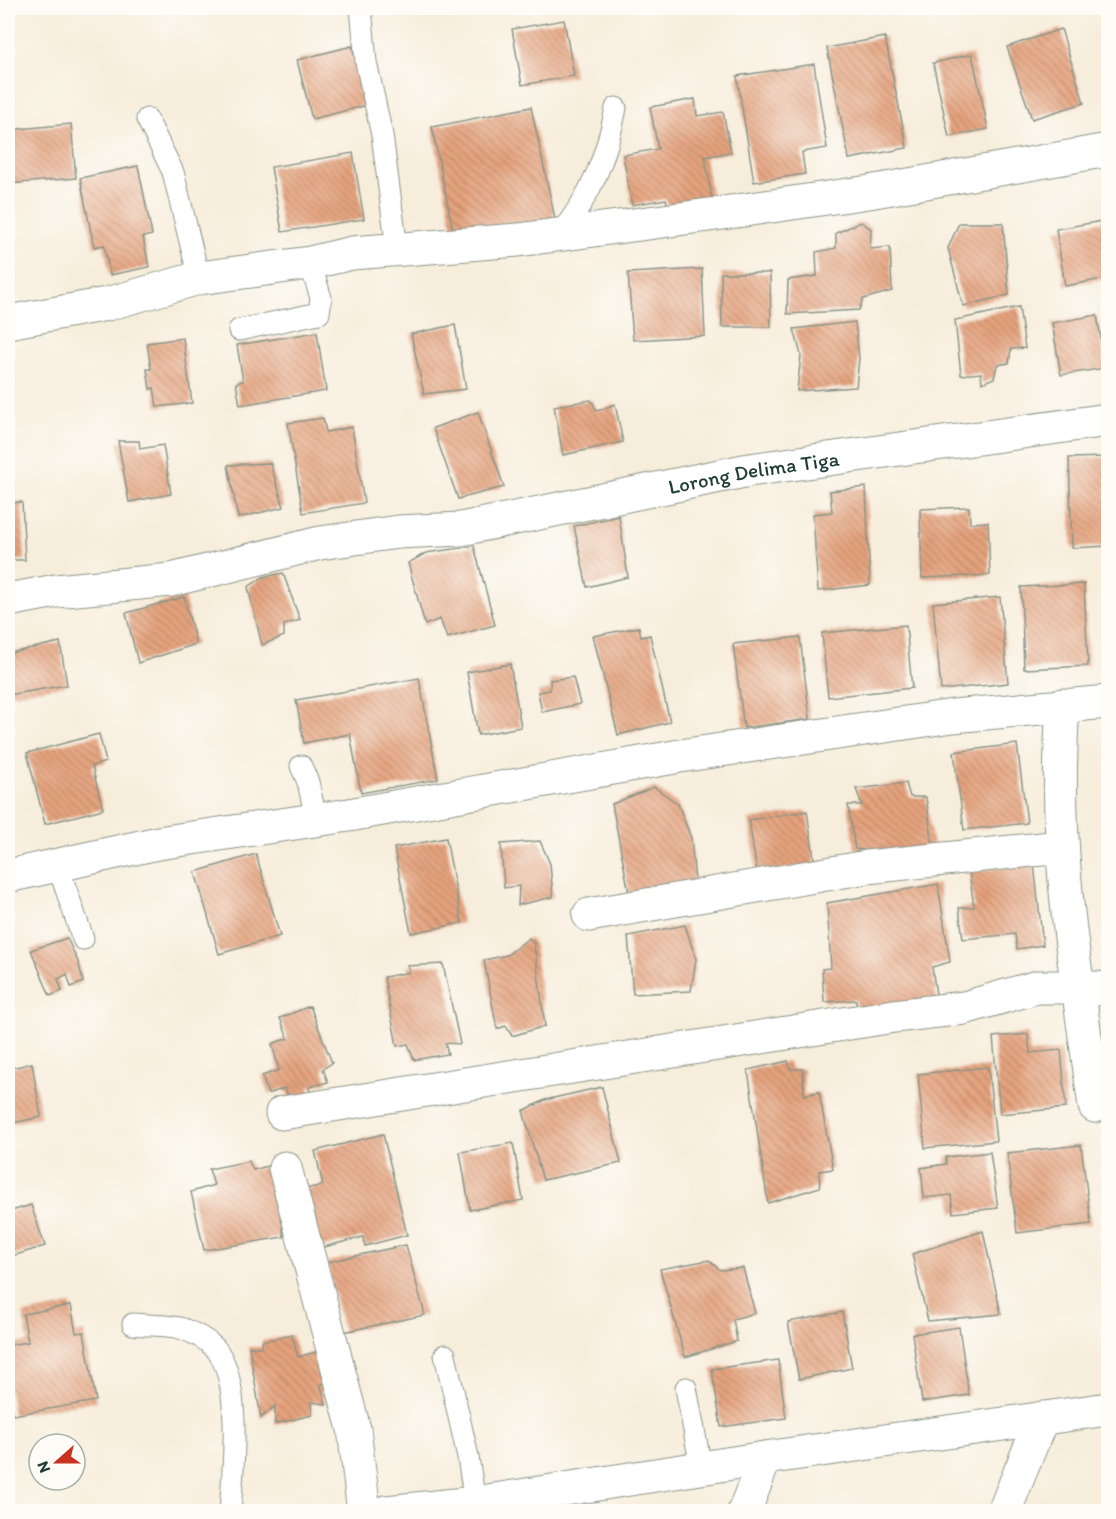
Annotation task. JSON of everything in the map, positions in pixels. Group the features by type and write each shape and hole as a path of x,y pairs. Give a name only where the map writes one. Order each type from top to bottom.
{"street":[{"path":"8,322 106,304 199,278 310,263 352,254 518,240 869,192 1108,150"},
{"name":"Lorong Delima Tiga","path":"8,600 57,591 171,580 320,543 399,532 461,528 749,470 1108,420"},
{"path":"8,876 158,843 316,818 349,815 713,751 953,716 1108,702"},
{"path":"1063,705 1059,753 1065,903 1093,988 1095,1106"},
{"path":"589,915 867,867 1061,847"},
{"path":"282,1113 894,1016 964,1008 1037,987 1093,988"},
{"path":"285,1168 354,1429 364,1512"},
{"path":"386,1512 475,1503 701,1467 1108,1409"},
{"path":"1004,1512 1042,1418"},
{"path":"744,1512 765,1458"}],"lane":[{"path":"361,8 366,63 382,135 397,249"},
{"path":"561,234 582,205 603,162 616,108"},
{"path":"147,119 173,172 199,278"},
{"path":"239,330 319,313 321,298 310,263"},
{"path":"301,766 308,782 316,818"},
{"path":"58,866 83,939"},
{"path":"133,1324 181,1328 200,1337 215,1348 225,1367 234,1428 230,1512"},
{"path":"445,1354 468,1457 475,1503"},
{"path":"686,1388 701,1467"}],"building":[{"path":"564,20 574,76 522,85 512,29"},
{"path":"1061,29 1084,103 1032,119 1007,47"},
{"path":"885,37 907,148 849,159 827,48"},
{"path":"352,46 368,105 312,119 297,60"},
{"path":"972,54 988,129 949,137 933,63"},
{"path":"814,64 827,148 802,152 805,174 754,182 737,76"},
{"path":"695,99 697,116 723,112 731,152 705,157 712,199 668,207 666,199 632,205 623,155 658,149 650,107"},
{"path":"531,107 555,219 455,240 432,127"},
{"path":"71,124 76,178 8,184 8,130"},
{"path":"353,153 364,219 282,232 271,167"},
{"path":"138,166 152,235 143,237 149,267 110,275 104,245 94,247 80,178"},
{"path":"1108,220 1108,278 1065,286 1056,229"},
{"path":"861,222 871,229 870,249 890,247 892,291 863,299 859,310 787,314 788,280 817,276 816,252 836,248 836,233"},
{"path":"959,223 1003,223 1009,295 963,306 948,248"},
{"path":"702,269 705,336 633,340 628,273"},
{"path":"721,273 770,273 771,327 722,327"},
{"path":"1019,307 1025,348 1011,349 1009,363 997,365 994,378 982,383 981,373 961,375 955,320"},
{"path":"1097,315 1106,368 1061,375 1052,323"},
{"path":"855,322 859,358 856,387 797,391 801,355 794,329"},
{"path":"455,325 466,389 424,394 411,334"},
{"path":"317,332 326,391 240,405 236,383 243,381 237,345"},
{"path":"183,338 192,403 157,407 154,388 150,389 147,369 151,369 147,343"},
{"path":"591,400 597,411 615,404 623,442 563,455 554,406"},
{"path":"478,412 504,487 458,499 433,428"},
{"path":"323,418 326,432 352,427 364,503 303,513 288,423"},
{"path":"118,441 139,441 140,449 163,445 171,494 129,502"},
{"path":"1108,457 1108,546 1072,548 1069,458"},
{"path":"270,463 284,507 238,518 228,465"},
{"path":"866,487 870,585 818,591 813,514 832,512 830,491"},
{"path":"22,502 25,560 8,560 8,503"},
{"path":"969,507 970,523 988,522 990,575 922,578 920,509"},
{"path":"619,516 628,577 587,587 574,526"},
{"path":"474,546 495,625 447,638 440,619 425,625 408,563 426,553"},
{"path":"283,573 300,620 284,625 284,636 262,645 248,587 263,577"},
{"path":"1084,584 1088,666 1024,669 1021,587"},
{"path":"184,597 196,644 138,663 126,613"},
{"path":"1000,597 1008,683 941,690 933,603"},
{"path":"906,625 912,688 828,697 822,633"},
{"path":"639,627 641,637 650,635 670,722 618,735 593,636"},
{"path":"800,637 810,719 744,728 733,644"},
{"path":"60,642 67,685 8,695 10,653"},
{"path":"510,664 521,727 478,735 467,672"},
{"path":"573,677 580,704 542,712 538,692 550,690 550,680"},
{"path":"419,678 438,779 361,793 350,734 304,743 296,700"},
{"path":"99,734 106,762 92,766 103,809 45,824 27,753"},
{"path":"1017,744 1027,823 964,830 954,752"},
{"path":"906,783 910,797 926,797 933,846 865,861 863,850 855,849 848,805 862,805 856,789"},
{"path":"654,787 678,804 691,838 695,882 629,893 612,804"},
{"path":"807,811 815,865 757,873 749,820"},
{"path":"446,838 462,923 411,933 394,848"},
{"path":"540,841 550,864 553,897 518,905 519,886 504,888 501,844"},
{"path":"256,854 280,936 219,954 195,872"},
{"path":"1034,864 1043,945 1017,949 1015,934 963,939 959,908 974,907 969,871"},
{"path":"938,884 950,962 932,967 937,1001 857,1011 856,1000 824,1002 822,969 831,968 827,903"},
{"path":"685,925 696,959 691,991 633,994 628,936"},
{"path":"67,938 79,964 83,982 71,987 67,974 58,979 62,991 50,996 31,950"},
{"path":"529,938 534,943 545,1026 512,1036 506,1026 497,1029 484,960 507,955"},
{"path":"443,964 460,1044 445,1043 448,1054 414,1060 408,1044 397,1046 384,977 410,972 407,966"},
{"path":"310,1006 332,1063 323,1069 328,1082 309,1087 310,1093 289,1099 285,1088 268,1094 262,1076 279,1070 272,1044 288,1038 280,1018"},
{"path":"1028,1034 1030,1053 1061,1050 1066,1108 1000,1114 993,1037"},
{"path":"788,1061 791,1069 803,1069 804,1095 819,1092 833,1169 819,1171 820,1187 768,1203 748,1070"},
{"path":"32,1063 41,1117 8,1124 8,1069"},
{"path":"988,1067 996,1141 925,1148 918,1074"},
{"path":"602,1087 621,1163 543,1180 523,1111 545,1100"},
{"path":"383,1134 407,1235 365,1246 363,1237 316,1249 301,1190 323,1185 315,1151"},
{"path":"513,1143 523,1200 470,1210 460,1152"},
{"path":"1081,1145 1091,1224 1017,1233 1007,1153"},
{"path":"990,1152 998,1208 953,1213 951,1195 924,1198 921,1168 946,1164 946,1157"},
{"path":"249,1161 253,1170 275,1164 284,1237 204,1250 191,1192 214,1185 209,1169"},
{"path":"31,1205 45,1246 9,1257 8,1212"},
{"path":"983,1231 1001,1314 928,1321 912,1254"},
{"path":"406,1245 425,1315 343,1332 327,1262"},
{"path":"709,1260 720,1270 743,1268 755,1313 733,1319 737,1341 685,1357 660,1269"},
{"path":"71,1305 76,1333 84,1332 96,1401 13,1415 8,1385 8,1345 28,1342 23,1314"},
{"path":"842,1312 852,1368 799,1379 788,1322"},
{"path":"959,1327 969,1395 922,1402 912,1334"},
{"path":"292,1335 298,1357 323,1350 334,1382 320,1384 326,1404 311,1402 312,1415 275,1424 275,1406 261,1418 249,1347 262,1347 262,1341"},
{"path":"778,1360 786,1418 721,1427 712,1369"}]}
